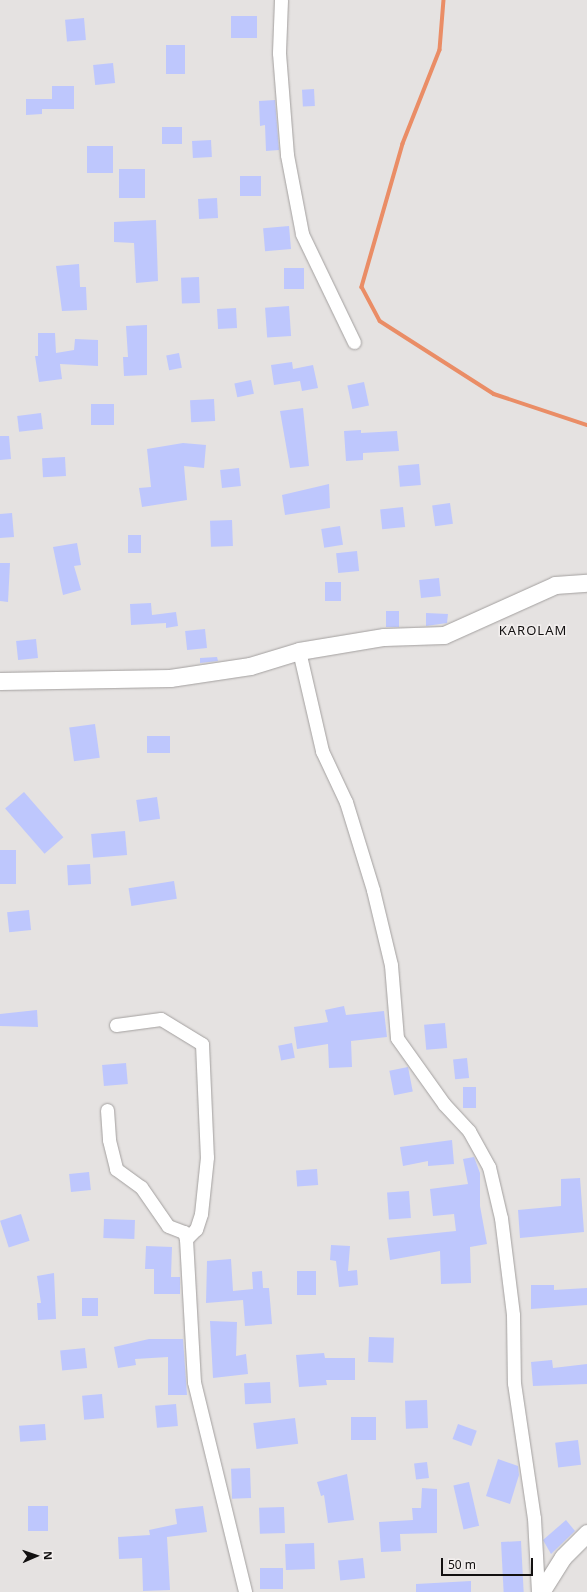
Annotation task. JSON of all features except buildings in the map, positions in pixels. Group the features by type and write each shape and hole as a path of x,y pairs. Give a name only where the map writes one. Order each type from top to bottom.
{"main road":[{"path":"0,681 170,678 250,666 299,651 384,637 444,635 555,585 587,583"},
{"path":"539,1592 563,1557 587,1533"}],"street":[{"path":"281,0 279,53 287,155 302,234 354,342"},
{"path":"299,651 322,751 346,802 373,890 390,965 397,1038 444,1104 469,1131 489,1167 501,1218 512,1315 514,1383 534,1518 539,1592"},
{"path":"116,1025 161,1020 202,1044 207,1158 201,1214 196,1229 186,1239"},
{"path":"107,1110 109,1140 116,1170 141,1187 168,1226 184,1232 186,1239 194,1382 245,1592"}],"waterway":[{"path":"444,0 440,50 403,144 362,287 380,321 494,394 587,425"}],"district":[{"name":"KAROLAM","path":"533,630"}]}
